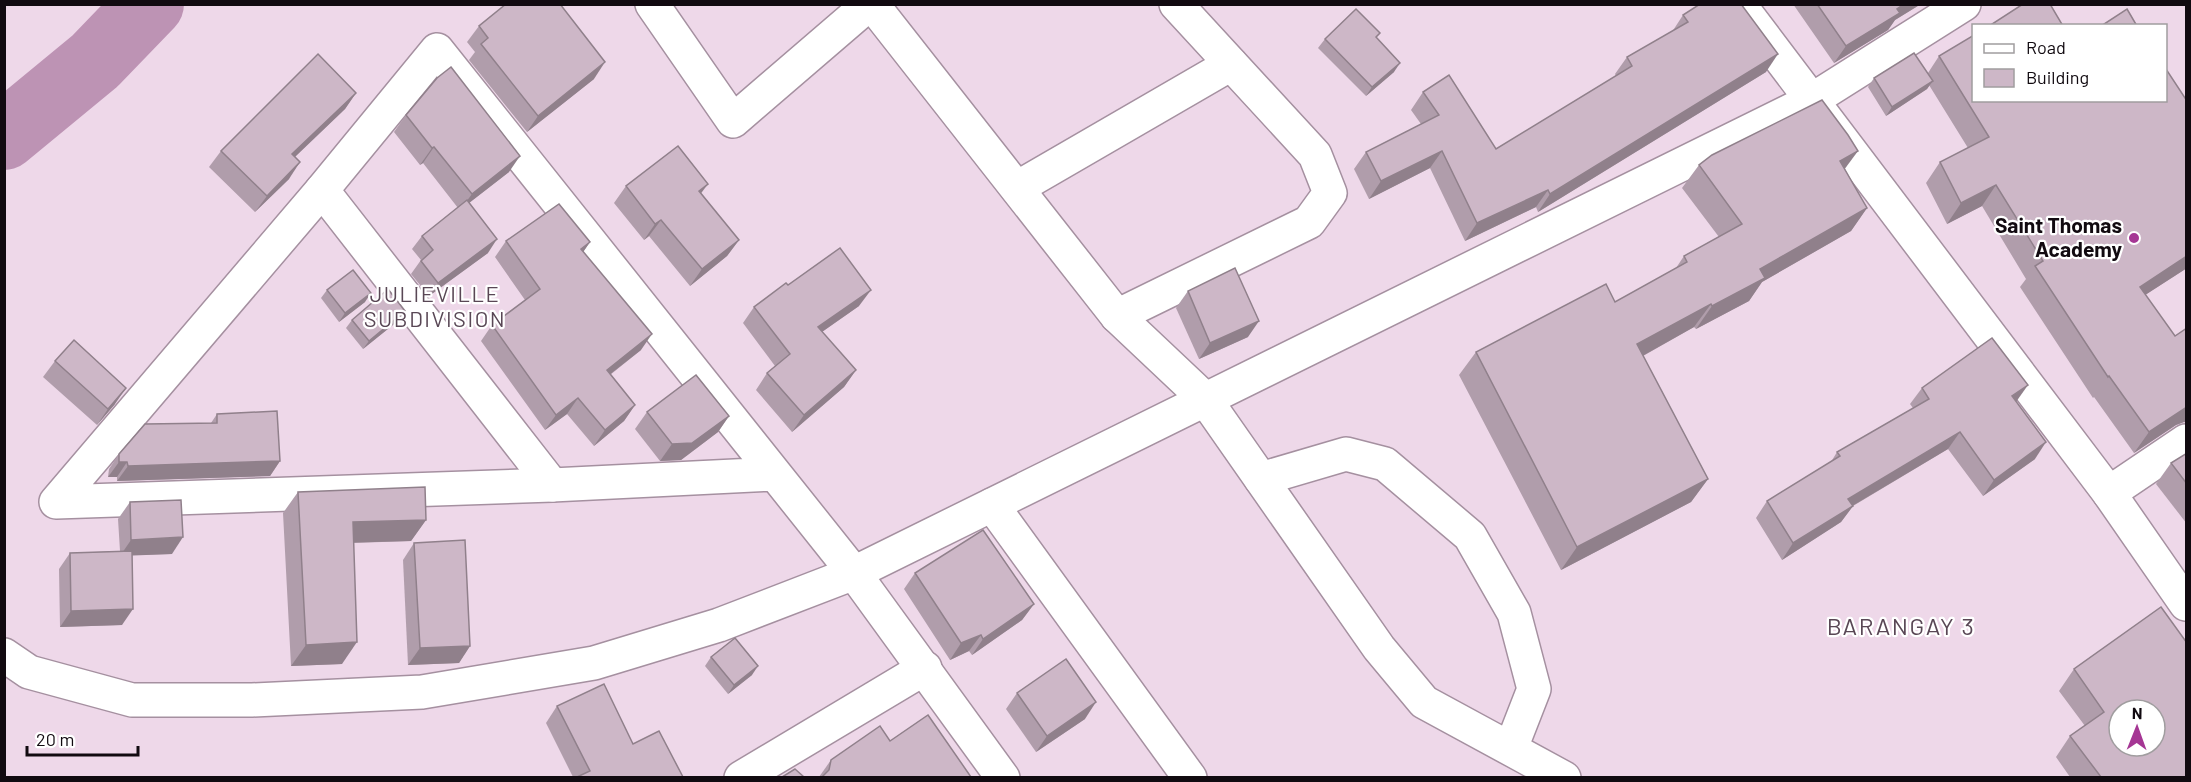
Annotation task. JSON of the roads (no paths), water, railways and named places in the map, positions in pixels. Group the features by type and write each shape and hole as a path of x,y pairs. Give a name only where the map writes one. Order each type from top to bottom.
{"street":[{"path":"652,4 733,122 871,4 1117,316 1205,399 1379,648 1424,702 1564,777"},
{"path":"1117,316 1309,222 1330,193 1315,154 1176,4"},
{"path":"1739,4 2109,493 2187,604"},
{"path":"4,655 29,672 132,700 252,700 422,692 594,663 719,625 854,573 1812,100 1964,4"},
{"path":"774,474 552,485 56,502 322,190 437,50 854,573 1003,777"},
{"path":"1017,188 1231,64"},
{"path":"322,190 552,485"},
{"path":"2109,493 2187,441"},
{"path":"1262,479 1346,454 1385,464 1470,536 1514,613 1534,689 1511,748"},
{"path":"992,505 1190,777"},
{"path":"741,777 792,765 924,668"}],"waterway":[{"path":"4,136 95,61 150,4"}],"place":[{"name":"Saint Thomas Academy","path":"2134,238"}],"district":[{"name":"JULIEVILLE SUBDIVISION","path":"435,306"},
{"name":"BARANGAY 3","path":"1901,627"}]}
